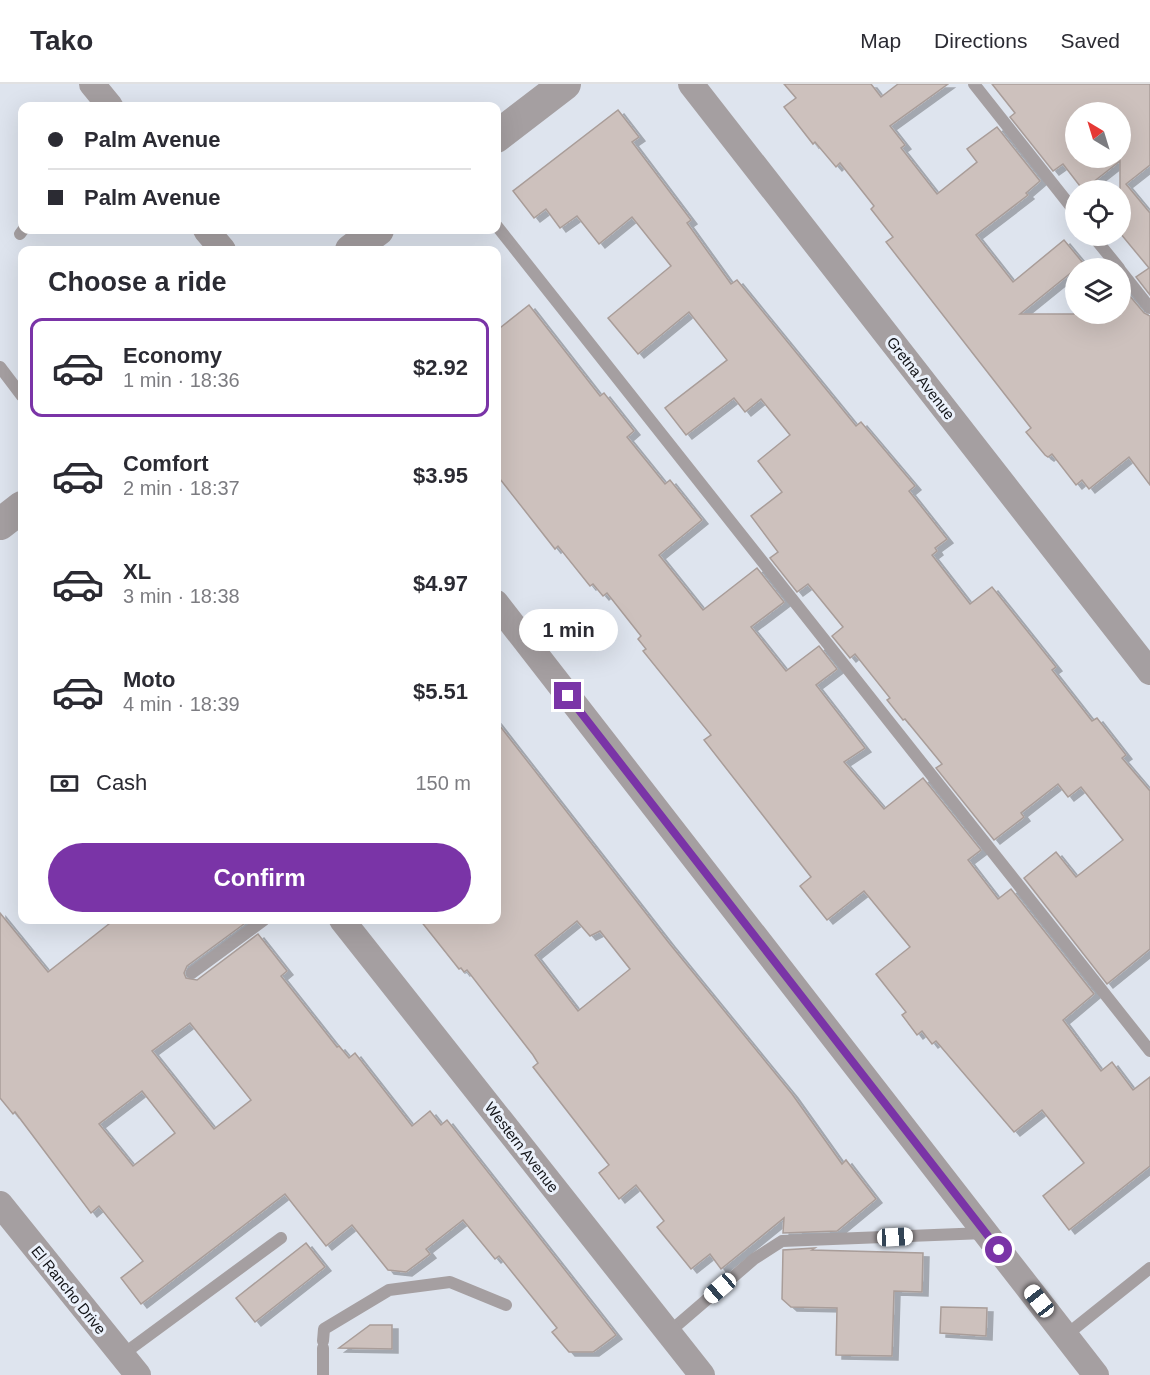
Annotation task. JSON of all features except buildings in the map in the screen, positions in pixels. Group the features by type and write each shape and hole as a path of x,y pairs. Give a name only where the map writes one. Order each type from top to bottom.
{"street":[{"path":"92,84 107,102"},
{"path":"501,133 565,84"},
{"name":"Gretna Avenue","path":"691,84 1150,672"},
{"path":"209,234 220,246"},
{"path":"356,246 373,234"},
{"path":"501,609 1096,1375"},
{"name":"Western Avenue","path":"345,924 702,1375"},
{"name":"El Rancho Drive","path":"0,1204 138,1375"}],"lane":[{"path":"974,84 1065,199"},
{"path":"501,231 1150,1051"},
{"path":"1101,246 1111,258"},
{"path":"1131,283 1150,308"},
{"path":"0,367 18,391"},
{"path":"192,974 259,924"},
{"path":"668,1333 754,1258 782,1241 986,1233"},
{"path":"122,1355 281,1238"},
{"path":"1065,1336 1150,1268"},
{"path":"323,1375 324,1329 389,1290 450,1282 506,1305"}],"route":[{"path":"568,696 999,1250"}]}
